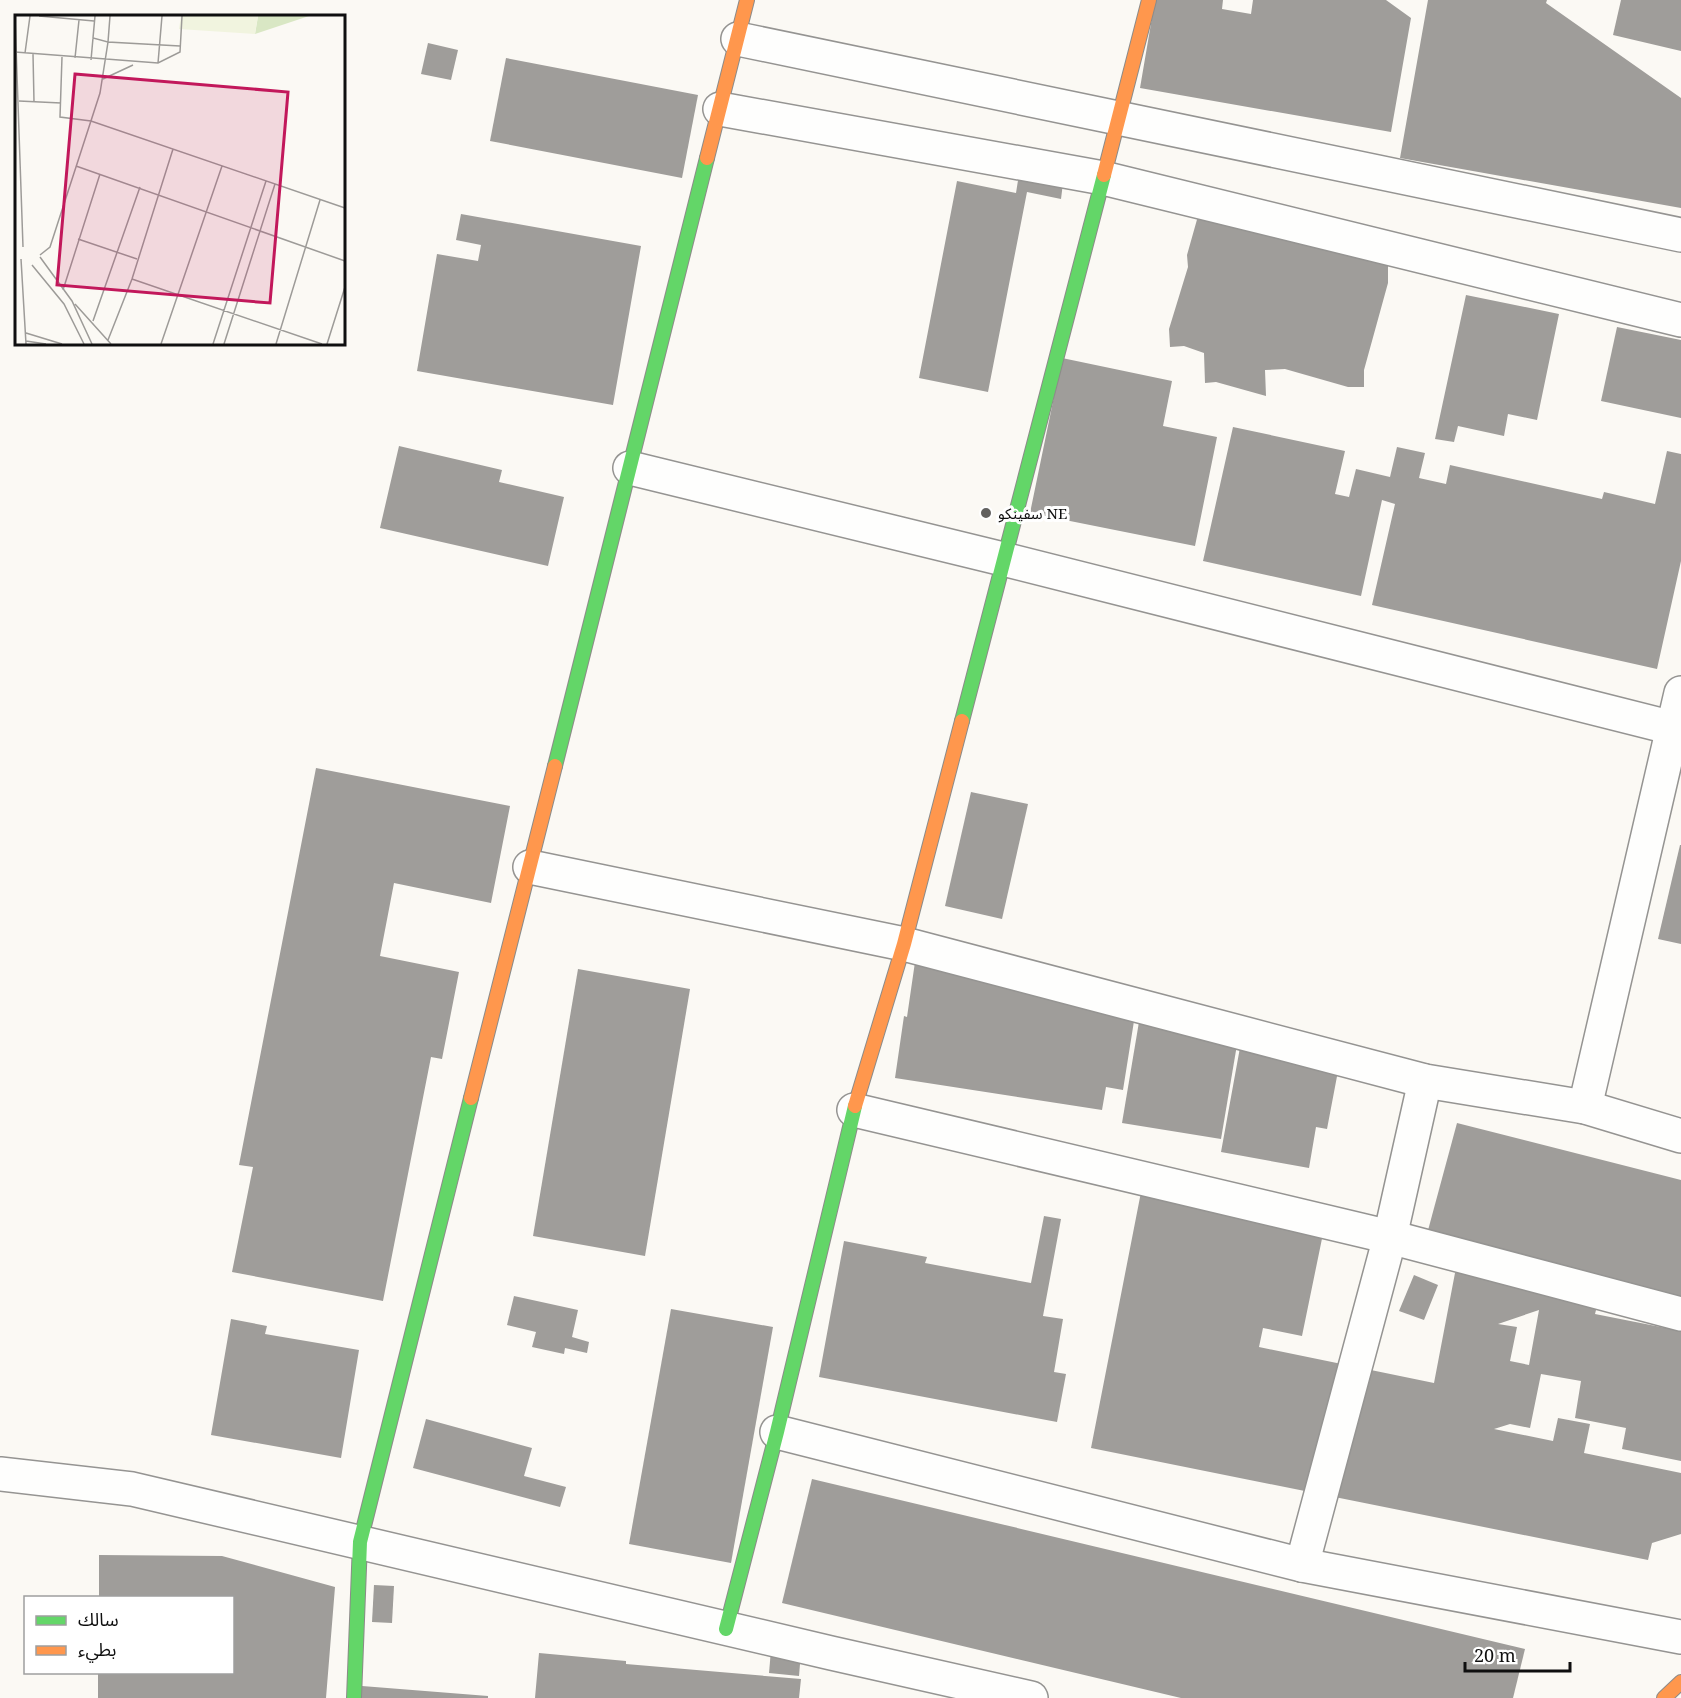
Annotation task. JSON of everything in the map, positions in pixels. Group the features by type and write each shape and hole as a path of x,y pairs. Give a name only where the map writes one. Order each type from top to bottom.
{"main road":[{"path":"354,1698 360,1542 747,0"},
{"path":"726,1629 777,1432 854,1110 904,944 1149,0"},
{"path":"1664,1698 1681,1682"}],"street":[{"path":"738,39 1681,235"},
{"path":"720,109 1103,178 1681,320"},
{"path":"630,468 1004,559 1677,729"},
{"path":"1586,1107 1677,729 1681,693"},
{"path":"530,867 904,944 1425,1082 1586,1107 1681,1136"},
{"path":"1302,1565 1390,1237 1425,1082"},
{"path":"854,1110 1390,1237 1681,1314"},
{"path":"777,1432 1302,1565 1681,1637"},
{"path":"6,1469 132,1489 726,1629 1031,1698"}],"building":[{"path":"1155,0 1223,0 1222,9 1251,14 1253,0 1386,0 1411,18 1391,132 1140,88"},
{"path":"1428,0 1547,0 1546,3 1681,98 1681,208 1400,158"},
{"path":"1621,0 1681,0 1681,51 1613,35"},
{"path":"428,43 458,50 451,80 421,74"},
{"path":"506,58 698,95 682,178 490,141"},
{"path":"1019,174 1063,183 1061,199 1027,192 988,392 919,378 957,181 1016,193"},
{"path":"461,214 641,246 613,405 417,371 437,254 478,261 481,245 456,240"},
{"path":"1198,216 1388,265 1388,283 1364,370 1364,387 1348,387 1285,369 1265,370 1266,396 1216,382 1205,383 1204,353 1184,346 1170,347 1169,329 1188,267 1187,255"},
{"path":"1466,295 1559,314 1537,420 1508,414 1504,436 1458,426 1454,442 1435,439"},
{"path":"1617,327 1681,340 1681,418 1601,401"},
{"path":"1062,358 1172,381 1163,426 1217,437 1195,546 1030,513"},
{"path":"1233,427 1345,451 1335,494 1349,497 1356,469 1390,477 1397,447 1425,453 1419,478 1446,484 1450,465 1602,499 1604,492 1655,504 1667,451 1681,454 1681,561 1657,669 1372,605 1395,504 1382,500 1361,596 1203,561"},
{"path":"399,446 502,470 499,482 564,497 548,566 380,528"},
{"path":"316,768 510,806 491,903 394,883 380,956 459,972 442,1059 431,1057 383,1301 232,1272 253,1167 239,1165"},
{"path":"971,792 1028,804 1002,919 945,906"},
{"path":"1681,845 1681,944 1658,939"},
{"path":"915,962 1138,996 1123,1090 1106,1087 1102,1110 895,1078"},
{"path":"578,969 690,989 645,1256 533,1236"},
{"path":"1142,1004 1241,1021 1221,1139 1122,1123"},
{"path":"1243,1031 1342,1050 1327,1129 1316,1127 1309,1168 1221,1152"},
{"path":"1457,1123 1681,1180 1681,1299 1427,1234"},
{"path":"1142,1187 1325,1224 1302,1336 1263,1328 1259,1347 1434,1383 1455,1273 1461,1271 1598,1302 1595,1314 1681,1331 1681,1461 1622,1449 1626,1428 1575,1418 1581,1381 1541,1374 1530,1428 1510,1424 1494,1429 1553,1441 1558,1418 1590,1424 1584,1453 1681,1473 1681,1534 1652,1543 1648,1560 1091,1448","holes":["1539,1310 1529,1365 1510,1361 1517,1327 1498,1324"]},
{"path":"1044,1216 1061,1219 1043,1316 1063,1319 1054,1372 1066,1374 1057,1422 819,1377 844,1241 927,1257 925,1263 1031,1283"},
{"path":"1414,1275 1438,1285 1424,1320 1399,1311"},
{"path":"514,1296 578,1310 572,1337 589,1342 587,1353 565,1348 564,1354 532,1347 536,1332 507,1325"},
{"path":"671,1309 773,1327 731,1563 629,1544"},
{"path":"231,1319 267,1326 265,1334 359,1350 341,1458 211,1435"},
{"path":"426,1419 532,1448 524,1476 566,1487 560,1507 413,1468"},
{"path":"812,1479 1525,1649 1513,1698 1181,1698 782,1603"},
{"path":"99,1555 222,1556 335,1587 326,1698 98,1698 98,1674 234,1674 234,1596 99,1596"},
{"path":"374,1585 394,1586 392,1623 372,1622"},
{"path":"771,1650 801,1652 799,1676 769,1673"},
{"path":"539,1653 626,1661 626,1664 801,1679 799,1698 535,1698"},
{"path":"362,1686 488,1696 488,1698 361,1698"}],"traffic: fast":[{"path":"555,766 707,158"},
{"path":"962,721 1104,175"},
{"path":"354,1698 360,1542 471,1098"},
{"path":"726,1629 777,1432 855,1106"}],"traffic: slow":[{"path":"707,158 747,0"},
{"path":"1104,175 1149,0"},
{"path":"855,1106 904,944 962,721"},
{"path":"471,1098 555,766"},
{"path":"1664,1698 1681,1682"}],"place":[{"name":"سفينكو NE","path":"986,513"}]}
